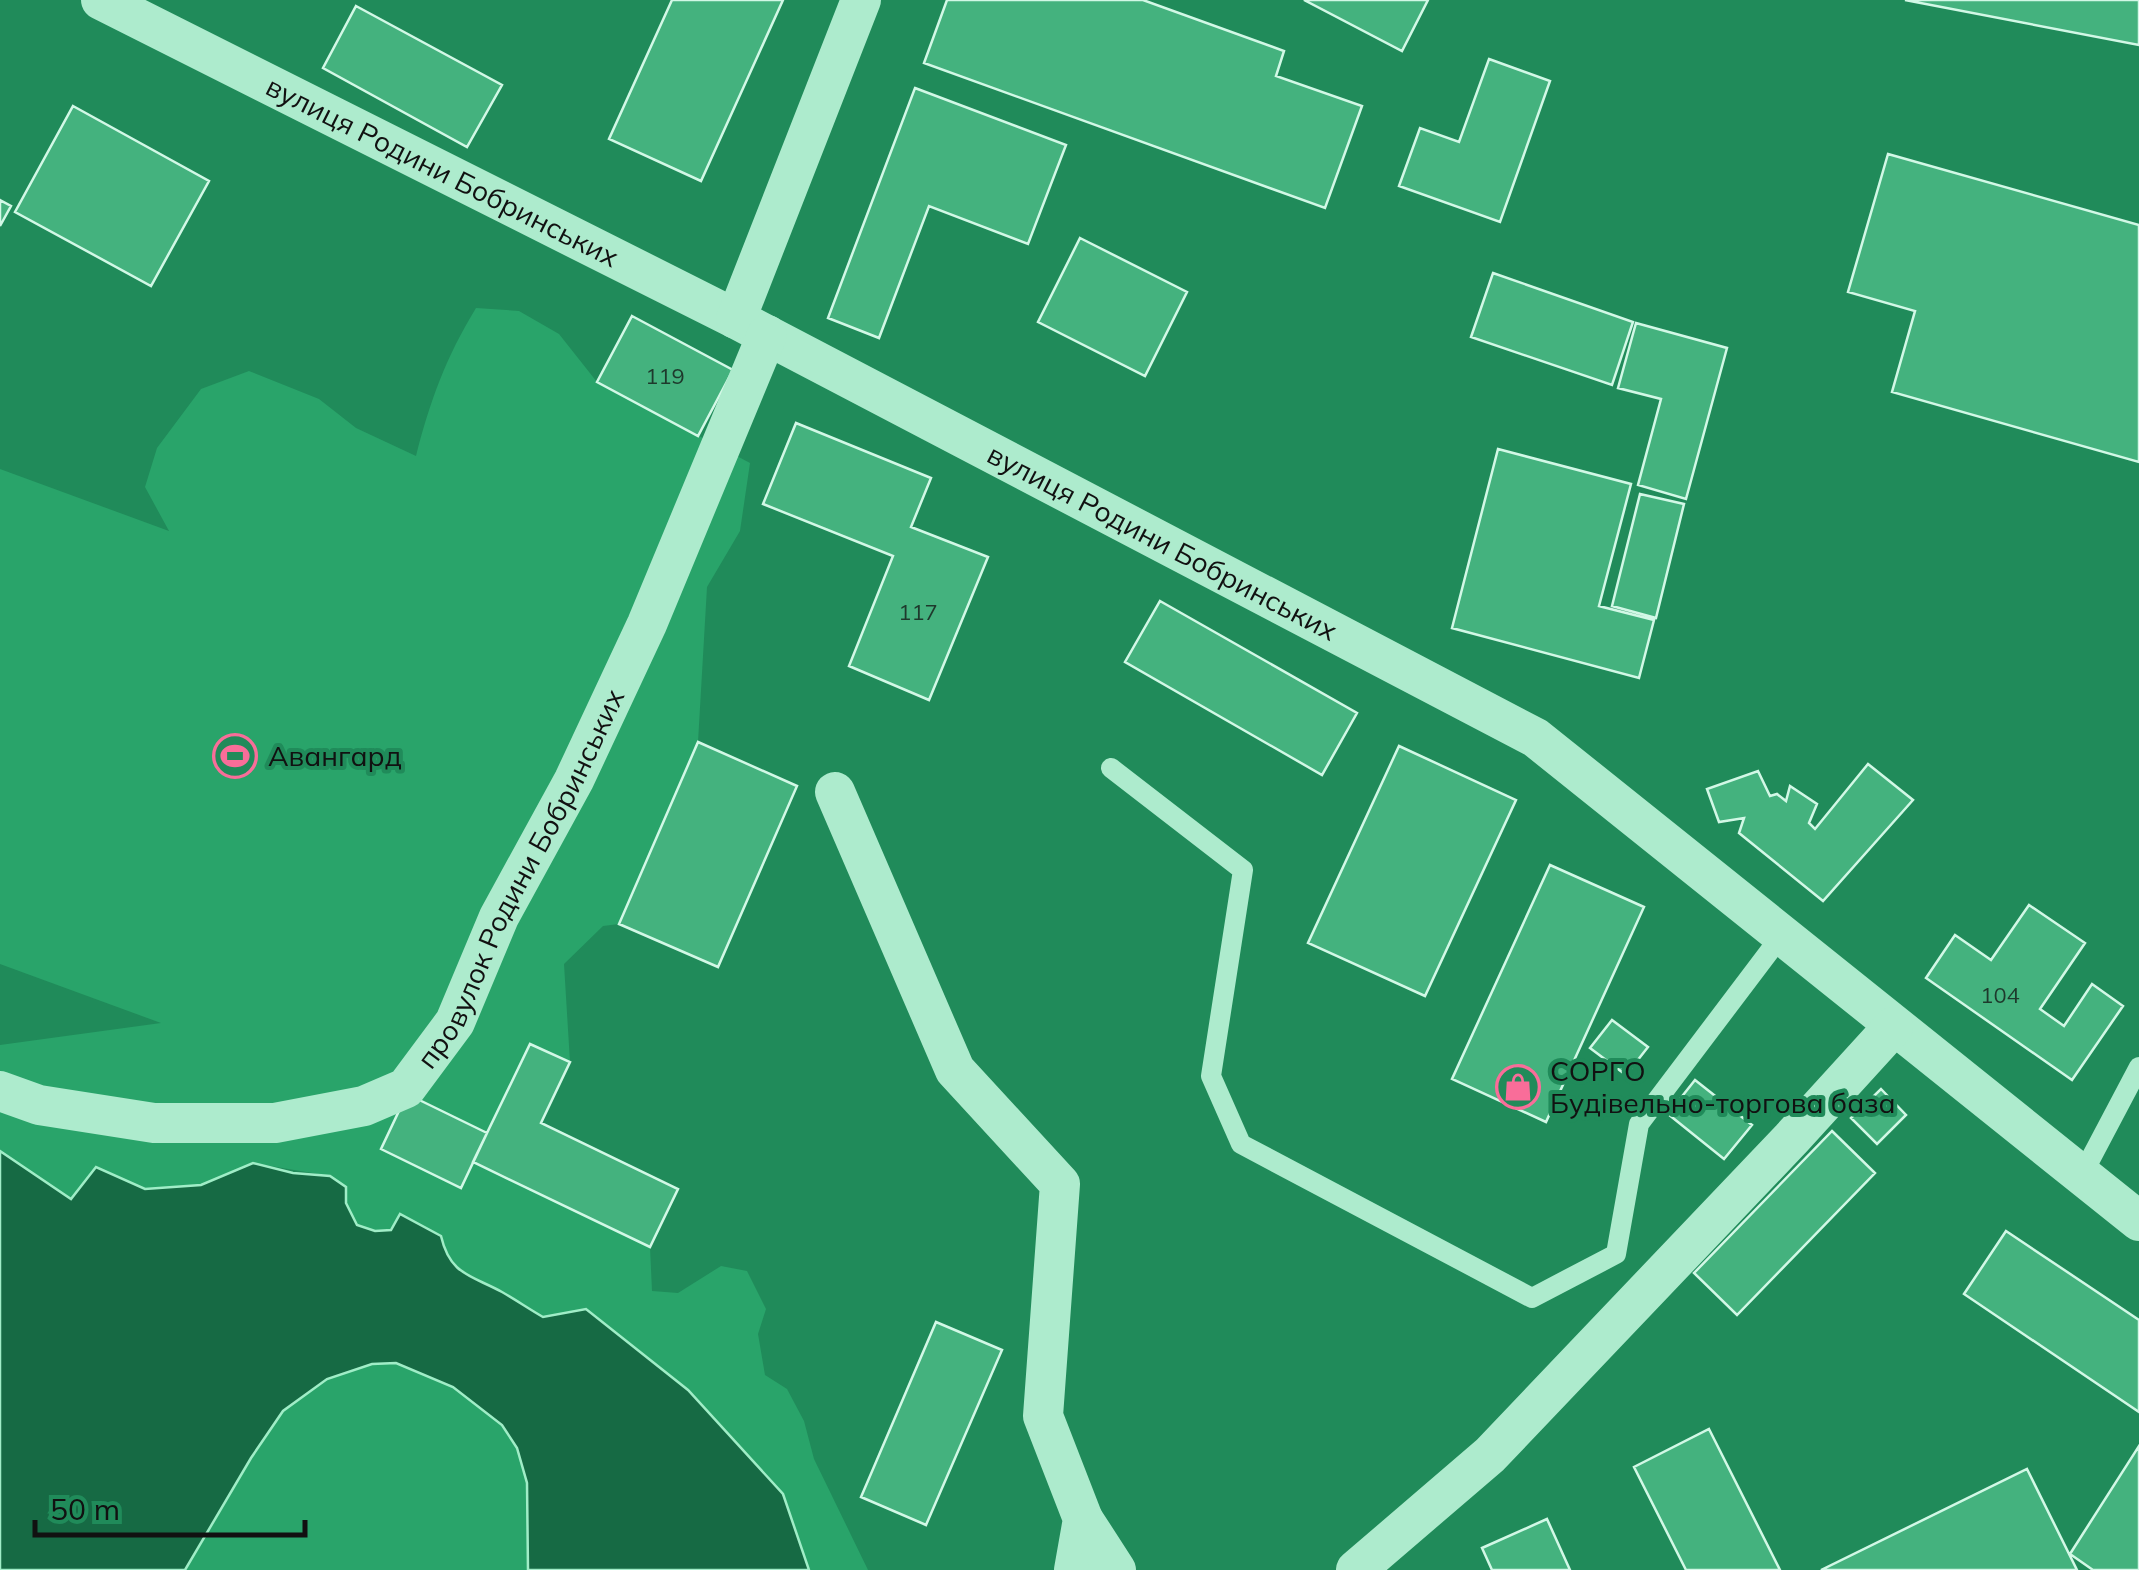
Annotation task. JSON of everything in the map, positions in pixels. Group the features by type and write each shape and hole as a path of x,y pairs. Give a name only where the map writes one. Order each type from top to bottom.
{"street":[{"name":"вулиця Родини Бобринських","path":"102,0 152,11 1536,738 2139,1221"},
{"name":"провулок Родини Бобринських","path":"0,1090 39,1105 154,1123 275,1123 364,1106 406,1088 455,1022 499,917 574,780 647,624 861,0"},
{"path":"834,792 955,1070 1060,1184 1043,1416 1083,1519 1116,1570"},
{"path":"1356,1570 1490,1455 1894,1027"},
{"path":"1074,1570 1083,1519"}],"lane":[{"path":"1111,768 1243,870 1211,1076 1241,1144 1532,1298 1616,1254 1640,1124 1780,936"},
{"path":"2082,1175 2139,1067"}],"shaded area":[{"path":"476,308 519,311 559,334 597,382 750,463 740,531 707,587 698,742 619,924 603,926 564,964 570,1062 530,1044 487,1133 407,1095 381,1149 460,1188 473,1162 650,1247 652,1291 678,1293 721,1266 747,1271 766,1309 758,1334 765,1375 787,1389 804,1421 814,1459 868,1570 809,1570 783,1494 688,1390 586,1310 543,1317 457,1268 401,1214 392,1230 375,1231 357,1225 330,1176 253,1163 201,1185 145,1189 96,1167 71,1199 0,1151 0,1045 161,1023 0,964 0,469 169,531 145,487 157,448 201,389 249,371 319,399 356,428 416,456 440,380"},
{"path":"0,1151 71,1199 96,1167 145,1189 201,1185 253,1163 293,1173 330,1176 346,1187 346,1203 357,1225 375,1231 391,1230 400,1214 441,1236 450,1259 463,1272 543,1317 586,1309 688,1390 783,1494 809,1570 528,1570 527,1483 517,1448 502,1425 453,1387 396,1363 372,1364 327,1379 283,1411 185,1570 0,1570"},
{"path":"396,1363 453,1386 502,1425 517,1448 527,1483 528,1570 185,1570 283,1411 327,1379 372,1364"}],"building":[{"path":"672,0 783,0 701,181 609,139"},
{"path":"947,0 1143,0 1284,51 1276,76 1362,106 1325,208 924,63"},
{"path":"1304,0 1428,0 1402,51"},
{"path":"1905,0 2139,0 2139,45"},
{"path":"356,6 502,85 467,147 323,68"},
{"path":"1489,59 1550,81 1500,222 1399,186 1420,128 1459,142"},
{"path":"915,88 1066,145 1028,244 929,206 879,338 828,318"},
{"path":"73,106 209,181 151,286 15,212"},
{"path":"1888,154 2139,225 2139,462 1892,392 1915,311 1848,292"},
{"path":"0,200 11,206 0,226"},
{"path":"1080,238 1187,292 1145,376 1038,322"},
{"path":"1493,273 1633,322 1612,385 1471,337"},
{"path":"632,316 733,370 698,436 597,382"},
{"path":"1636,323 1727,348 1686,499 1638,485 1661,399 1618,388"},
{"path":"796,423 931,478 911,527 988,557 929,700 849,666 893,556 763,504"},
{"path":"1498,449 1631,484 1599,606 1654,620 1639,678 1452,628"},
{"path":"1640,494 1684,504 1656,618 1612,606"},
{"path":"1160,601 1357,713 1322,775 1125,662"},
{"path":"698,742 797,786 718,967 619,924"},
{"path":"1399,746 1516,800 1425,996 1308,943"},
{"path":"1868,764 1913,800 1823,901 1739,833 1744,818 1719,822 1707,789 1758,771 1770,796 1777,794 1786,801 1790,786 1817,804 1809,823 1815,829"},
{"path":"1550,865 1644,907 1546,1122 1452,1079"},
{"path":"2029,905 2085,943 2040,1009 2064,1026 2092,984 2123,1006 2072,1080 1926,978 1955,935 1991,960"},
{"path":"1612,1020 1648,1047 1626,1075 1590,1048"},
{"path":"530,1044 570,1062 541,1123 678,1189 650,1247 473,1162"},
{"path":"1695,1080 1752,1125 1724,1159 1668,1114"},
{"path":"1881,1089 1906,1115 1877,1144 1851,1118"},
{"path":"407,1094 487,1133 461,1188 381,1149"},
{"path":"1832,1131 1875,1173 1737,1315 1694,1273"},
{"path":"2006,1231 2139,1320 2139,1412 1964,1294"},
{"path":"936,1322 1002,1350 926,1525 861,1497"},
{"path":"1709,1429 1780,1570 1686,1570 1634,1467"},
{"path":"2139,1446 2139,1570 2093,1570 2070,1554"},
{"path":"2027,1469 2077,1570 1821,1570"},
{"path":"1547,1519 1570,1570 1492,1570 1482,1548"}],"place":[{"name":"Авангард","path":"235,756"},
{"name":"СОРГО Будівельно-торгова база","path":"1518,1087"}]}
